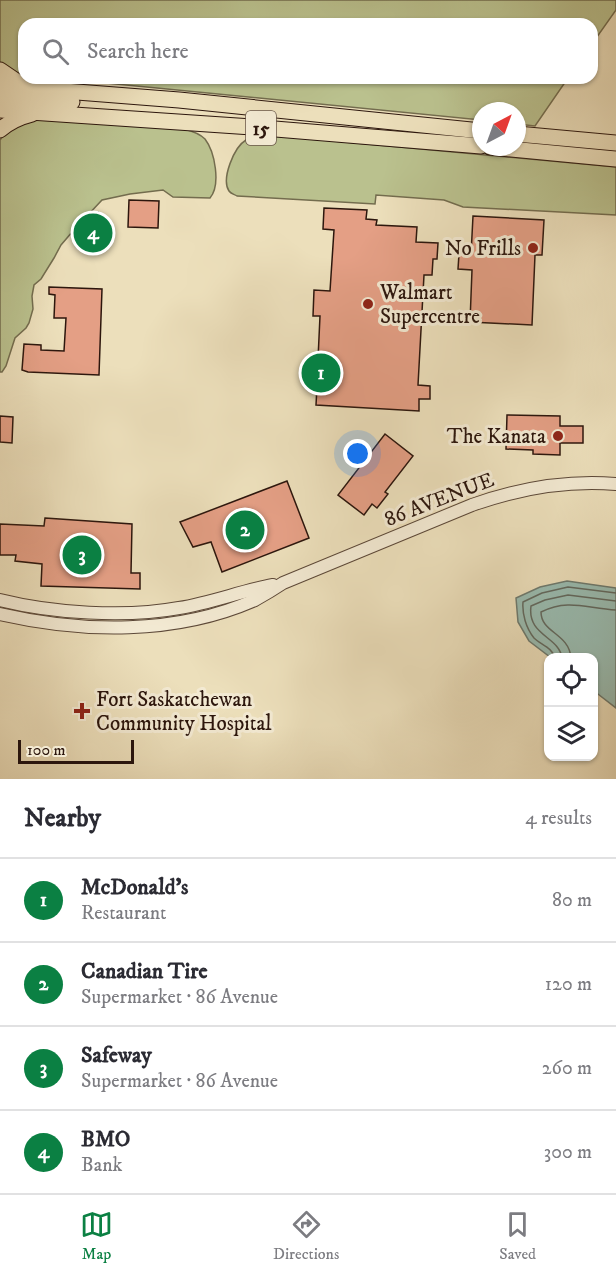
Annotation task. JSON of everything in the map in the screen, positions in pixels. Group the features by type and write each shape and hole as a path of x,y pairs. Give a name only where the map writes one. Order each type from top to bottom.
{"main road":[{"path":"0,70 18,82"},
{"path":"22,84 28,88"},
{"name":"15","path":"0,86 179,100 472,130"},
{"path":"0,99 164,105 179,100"},
{"name":"15","path":"0,110 252,127 472,145"},
{"path":"0,130 22,117 41,112"},
{"path":"526,135 616,143"},
{"path":"526,150 616,159"}],"street":[{"name":"86 AVENUE","path":"0,614 76,626 161,625 194,620 256,599 283,583 494,497 559,485 616,484"},
{"name":"86 AVENUE","path":"0,600 54,610 151,612 195,605 283,583"}],"green space":[{"path":"0,0 616,0 616,10 598,36 598,18 18,18 18,73 9,71 0,63"},
{"path":"116,84 564,84 535,126 526,125 526,102 472,102 472,119"},
{"path":"41,119 193,131 205,139 212,152 215,185 210,198 173,197 163,190 102,200 61,245 41,279 34,285 33,309 29,323 15,338 6,366 0,372 0,140 13,128"},
{"path":"269,135 472,154 472,156 497,156 616,167 616,215 463,207 444,200 376,195 375,204 237,196 229,191 227,186 230,164 241,144 257,136"}],"water":[{"path":"567,581 616,588 616,708 598,694 598,653 545,653 529,641 518,622 516,598 540,587"}],"building":[{"path":"129,200 159,201 158,228 128,227"},
{"name":"Walmart Supercentre","path":"324,208 367,210 366,219 377,220 376,225 417,227 416,242 438,243 437,259 433,259 432,275 424,275 418,385 430,386 430,399 419,399 419,411 316,405 317,387 310,387 311,359 318,359 320,316 313,316 314,290 330,291 334,230 323,229"},
{"path":"98,212 113,226 89,254 73,240"},
{"path":"473,216 544,220 542,255 535,255 532,325 470,322 472,270 458,269 459,254 471,255"},
{"path":"49,287 102,289 99,375 22,370 24,344 41,345 41,350 64,351 66,318 54,318 55,295 49,294"},
{"name":"The Kanata","path":"507,415 560,416 560,426 583,426 583,443 560,443 560,455 533,454 533,450 506,449"},
{"path":"0,416 13,417 12,443 0,442"},
{"path":"385,434 413,456 385,492 388,494 377,508 372,504 364,515 338,495"},
{"path":"287,481 309,538 222,572 211,542 193,547 180,522"},
{"path":"45,518 132,524 131,573 140,573 140,589 41,586 42,564 15,561 16,555 0,555 0,524 44,526"}],"place":[{"name":"BMO","path":"93,233"},
{"name":"No Frills","path":"533,248"},
{"name":"Walmart Supercentre","path":"368,304"},
{"name":"McDonald's","path":"321,373"},
{"name":"The Kanata","path":"558,436"},
{"name":"Canadian Tire","path":"245,530"},
{"name":"Safeway","path":"82,555"},
{"name":"Fort Saskatchewan Community Hospital","path":"82,711"}]}
